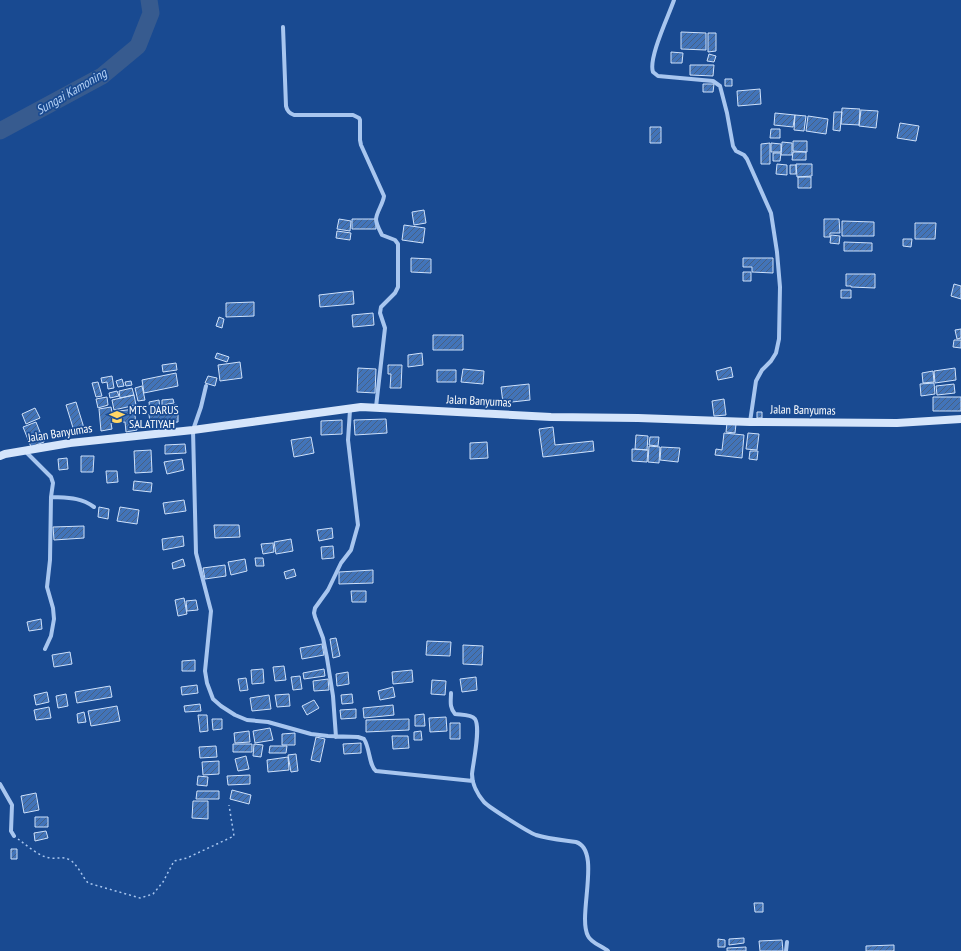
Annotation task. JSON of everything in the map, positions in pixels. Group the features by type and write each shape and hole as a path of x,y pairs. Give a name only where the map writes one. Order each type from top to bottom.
{"street":[{"path":"674,0 657,43 652,64 652,72 658,76 713,81 720,86 733,146 736,151 744,155 747,159 771,213 774,229 780,287 779,339 776,353 771,361 762,370 756,381 750,422"},
{"path":"283,27 287,110 294,115 353,116 359,118 361,145 384,196 384,201 379,209 377,220 382,235 395,240 398,244 398,287 395,293 381,307 380,313 385,328 376,407"},
{"path":"206,386 193,430 196,553 211,611 205,672 207,683 213,699 235,715 247,720 268,722 311,734 358,737 364,739 373,767 376,771 473,781"},
{"name":"Jalan Banyumas","path":"0,456 86,441 193,430 296,415 350,410 361,407 551,417 750,422 890,423 961,419"},
{"path":"336,736 333,696 327,658 323,638 314,613 315,608 328,590 341,563 351,550 358,525 348,440 350,410"},
{"path":"25,451 53,480 51,497 50,560 47,587 53,608 54,619 51,636 45,649"},
{"path":"51,497 75,498 85,501 94,507"},
{"path":"451,693 451,710 455,714 471,716 475,719 477,724 476,754 472,775 479,794 485,803 531,833 545,838 576,842 585,849 588,883 585,910 586,933 589,939 608,951"},
{"path":"0,784 12,805 11,831 14,836"},
{"path":"786,951 787,942"}],"path":[{"path":"14,836 39,854 52,858 61,857 70,860 78,868 88,883 140,898 153,894 163,882 174,861 187,858 234,836 229,805"}],"building":[{"path":"681,32 706,33 706,50 681,49"},
{"path":"708,33 716,33 716,51 708,52"},
{"path":"671,52 683,53 682,63 671,63"},
{"path":"709,54 716,56 714,62 707,61"},
{"path":"690,65 714,65 713,76 690,75"},
{"path":"725,79 732,79 732,86 725,86"},
{"path":"703,84 714,84 713,92 703,92"},
{"path":"760,89 761,104 738,106 737,91"},
{"path":"842,108 860,109 859,125 841,124"},
{"path":"861,110 878,111 876,128 859,126"},
{"path":"834,112 842,112 840,131 833,130"},
{"path":"775,113 795,115 793,127 774,125"},
{"path":"795,115 806,116 804,131 794,130"},
{"path":"808,116 828,119 826,134 806,131"},
{"path":"900,123 919,126 916,141 897,138"},
{"path":"650,127 661,127 661,143 650,143"},
{"path":"771,129 780,129 780,138 770,138"},
{"path":"793,141 807,141 807,152 793,151"},
{"path":"782,142 792,143 792,155 781,155"},
{"path":"770,143 770,164 761,164 761,144"},
{"path":"771,143 781,144 781,152 771,152"},
{"path":"793,152 806,152 806,160 792,160"},
{"path":"773,153 781,153 780,161 773,161"},
{"path":"777,164 787,165 787,175 776,174"},
{"path":"796,164 812,164 812,176 797,177"},
{"path":"790,165 796,165 796,174 790,174"},
{"path":"798,177 811,177 811,188 798,188"},
{"path":"424,210 426,223 414,225 412,212"},
{"path":"339,219 351,221 350,231 337,229"},
{"path":"352,219 376,219 376,229 352,229"},
{"path":"824,219 839,219 840,233 830,233 830,237 824,237"},
{"path":"842,221 874,222 874,236 842,236"},
{"path":"915,223 936,223 935,239 915,239"},
{"path":"404,225 425,228 423,243 402,240"},
{"path":"337,231 351,233 350,240 336,238"},
{"path":"831,235 840,236 839,244 830,243"},
{"path":"903,239 912,239 911,247 903,246"},
{"path":"844,242 872,243 872,251 844,251"},
{"path":"411,258 431,259 431,273 411,272"},
{"path":"743,258 773,258 773,273 752,272 752,267 743,267"},
{"path":"743,272 751,272 751,281 743,281"},
{"path":"846,274 875,274 875,288 846,286"},
{"path":"954,284 961,286 961,299 951,296"},
{"path":"841,290 851,290 851,298 841,298"},
{"path":"353,291 354,304 320,307 319,295"},
{"path":"254,302 254,316 226,317 226,303"},
{"path":"373,313 374,325 353,327 352,315"},
{"path":"219,317 224,319 222,328 216,326"},
{"path":"961,329 961,338 957,339 955,330"},
{"path":"433,335 463,335 463,350 433,350"},
{"path":"954,340 961,340 961,348 953,347"},
{"path":"217,353 229,357 227,362 215,358"},
{"path":"422,353 423,365 408,367 408,355"},
{"path":"240,362 242,378 220,381 218,365"},
{"path":"176,363 177,370 163,372 162,365"},
{"path":"388,365 402,365 401,388 390,388 391,374 388,374"},
{"path":"731,367 733,377 718,380 716,371"},
{"path":"358,368 376,369 375,393 357,392"},
{"path":"955,368 956,380 935,383 934,371"},
{"path":"463,369 484,371 483,384 461,382"},
{"path":"437,370 456,370 456,382 437,382"},
{"path":"933,371 934,382 923,383 922,373"},
{"path":"176,373 178,386 144,393 142,380"},
{"path":"112,376 114,388 108,389 107,382 102,383 101,378"},
{"path":"208,376 217,378 215,386 205,383"},
{"path":"122,379 124,386 118,387 116,381"},
{"path":"131,381 132,385 126,386 125,382"},
{"path":"98,382 102,396 96,397 92,383"},
{"path":"934,383 935,394 921,396 920,384"},
{"path":"529,384 530,400 503,403 501,387"},
{"path":"954,384 955,393 937,395 936,386"},
{"path":"142,386 145,400 138,401 135,388"},
{"path":"132,388 134,395 120,398 119,391"},
{"path":"117,391 119,396 110,398 109,393"},
{"path":"134,395 136,405 114,410 112,400"},
{"path":"107,397 108,405 98,408 96,399"},
{"path":"933,397 961,397 961,411 933,411"},
{"path":"173,399 174,403 162,405 162,400"},
{"path":"724,399 726,415 714,416 712,401"},
{"path":"159,400 160,410 150,412 149,402"},
{"path":"76,402 84,428 74,431 66,405"},
{"path":"177,405 178,410 164,411 163,406"},
{"name":"MTS DARUS SALATIYAH","path":"111,407 112,412 134,409 137,430 126,432 125,422 111,423 112,429 101,431 99,409"},
{"path":"35,408 40,418 26,424 22,414"},
{"path":"178,412 178,422 150,424 149,414"},
{"path":"757,412 762,412 762,418 757,418"},
{"path":"386,419 387,433 355,435 354,420"},
{"path":"342,420 342,434 321,435 321,421"},
{"path":"36,422 44,442 31,447 23,427"},
{"path":"727,423 736,424 735,433 726,432"},
{"path":"553,427 555,445 593,441 594,451 543,457 539,429"},
{"path":"724,433 744,435 742,458 715,455 716,449 722,450"},
{"path":"748,433 759,434 757,450 746,449"},
{"path":"636,435 648,436 647,450 635,449"},
{"path":"311,437 314,453 294,457 291,440"},
{"path":"650,437 659,437 658,446 649,445"},
{"path":"487,442 488,458 470,459 470,443"},
{"path":"185,444 186,453 165,454 165,445"},
{"path":"649,446 660,447 659,463 648,462"},
{"path":"661,447 680,448 678,462 660,460"},
{"path":"632,449 648,450 647,462 632,461"},
{"path":"151,450 152,472 135,473 134,451"},
{"path":"750,451 758,451 757,460 749,459"},
{"path":"81,456 94,456 93,472 81,472"},
{"path":"67,458 68,469 59,470 58,459"},
{"path":"182,459 184,470 167,474 164,462"},
{"path":"106,471 117,471 118,482 107,483"},
{"path":"134,481 152,483 151,492 133,490"},
{"path":"184,500 186,511 165,514 163,503"},
{"path":"99,507 109,509 108,519 98,517"},
{"path":"120,507 139,510 137,524 117,521"},
{"path":"214,525 239,525 240,537 215,538"},
{"path":"84,526 84,538 54,540 53,527"},
{"path":"332,528 333,538 319,541 317,530"},
{"path":"183,536 184,546 163,550 162,539"},
{"path":"291,539 293,551 276,554 274,542"},
{"path":"273,543 274,552 263,554 261,544"},
{"path":"333,546 334,558 322,559 321,547"},
{"path":"255,558 263,558 264,566 256,566"},
{"path":"183,559 185,566 173,569 172,563"},
{"path":"245,559 247,571 231,575 228,562"},
{"path":"225,565 226,576 205,579 203,568"},
{"path":"294,569 296,576 286,579 284,572"},
{"path":"373,570 373,583 339,584 339,572"},
{"path":"351,591 366,591 366,602 352,602"},
{"path":"184,598 187,614 178,616 175,600"},
{"path":"196,600 198,610 187,611 186,601"},
{"path":"41,619 42,629 29,631 27,622"},
{"path":"336,638 340,656 333,658 330,639"},
{"path":"427,641 451,642 450,656 426,655"},
{"path":"322,644 324,655 302,659 300,648"},
{"path":"463,645 483,646 482,665 463,664"},
{"path":"70,652 72,664 54,667 52,655"},
{"path":"195,660 195,671 182,671 182,661"},
{"path":"284,666 286,680 275,681 273,667"},
{"path":"263,669 264,683 252,684 251,670"},
{"path":"324,669 325,676 304,679 303,673"},
{"path":"412,670 413,682 393,684 392,672"},
{"path":"348,672 349,684 337,686 336,674"},
{"path":"300,676 302,689 293,690 291,677"},
{"path":"476,677 477,690 462,692 460,679"},
{"path":"246,678 248,690 240,691 238,679"},
{"path":"328,679 329,690 314,691 313,681"},
{"path":"432,680 446,681 445,695 431,694"},
{"path":"197,685 198,693 182,695 181,687"},
{"path":"110,686 112,697 77,703 75,692"},
{"path":"393,687 395,697 380,700 378,691"},
{"path":"47,692 49,702 36,705 34,695"},
{"path":"66,694 68,706 58,708 56,696"},
{"path":"289,694 290,706 277,707 275,695"},
{"path":"352,694 353,703 342,704 341,695"},
{"path":"269,695 271,709 252,711 250,698"},
{"path":"314,700 319,708 307,715 302,706"},
{"path":"200,704 201,711 185,712 184,706"},
{"path":"393,705 394,715 364,718 363,708"},
{"path":"117,706 120,721 91,726 88,711"},
{"path":"49,707 51,718 36,720 34,710"},
{"path":"356,709 356,718 341,719 340,710"},
{"path":"84,712 86,722 78,723 77,714"},
{"path":"424,714 425,726 415,726 415,715"},
{"path":"198,715 207,715 208,731 200,732"},
{"path":"446,717 447,731 430,732 429,718"},
{"path":"212,719 222,719 222,729 213,730"},
{"path":"409,719 409,730 366,732 366,720"},
{"path":"450,723 460,723 460,739 450,739"},
{"path":"270,728 273,740 255,743 253,731"},
{"path":"249,731 250,742 235,743 234,733"},
{"path":"421,731 422,740 414,740 414,732"},
{"path":"295,733 295,745 282,745 282,734"},
{"path":"392,736 408,736 409,748 393,749"},
{"path":"316,737 325,739 320,762 311,760"},
{"path":"361,743 361,753 344,754 343,744"},
{"path":"233,744 252,744 252,752 233,752"},
{"path":"254,744 263,745 261,757 253,756"},
{"path":"216,746 217,757 200,758 199,747"},
{"path":"270,746 287,746 286,753 269,753"},
{"path":"296,754 298,771 291,772 288,755"},
{"path":"246,756 249,769 238,771 235,759"},
{"path":"288,757 289,770 268,772 267,760"},
{"path":"219,761 219,774 203,775 202,762"},
{"path":"250,775 250,784 228,785 227,776"},
{"path":"198,776 208,777 207,786 197,785"},
{"path":"232,790 251,795 249,804 230,799"},
{"path":"197,791 219,791 219,799 196,799"},
{"path":"36,793 39,810 24,813 21,796"},
{"path":"193,801 208,801 208,819 192,818"},
{"path":"35,817 48,817 48,827 35,827"},
{"path":"46,831 48,838 35,841 34,833"},
{"path":"11,849 17,849 17,859 11,859"},
{"path":"754,903 763,903 763,912 755,912"},
{"path":"744,938 744,943 729,945 729,939"},
{"path":"718,939 725,940 725,947 718,947"},
{"path":"782,940 783,951 760,951 759,941"},
{"path":"894,945 894,951 866,951 866,946"},
{"path":"746,947 746,951 727,951 727,948"}],"waterway":[{"name":"Sungai Kamoning","path":"0,131 102,76 138,46 151,13 149,0"}],"place":[{"name":"MTS DARUS SALATIYAH","path":"117,417"}]}
